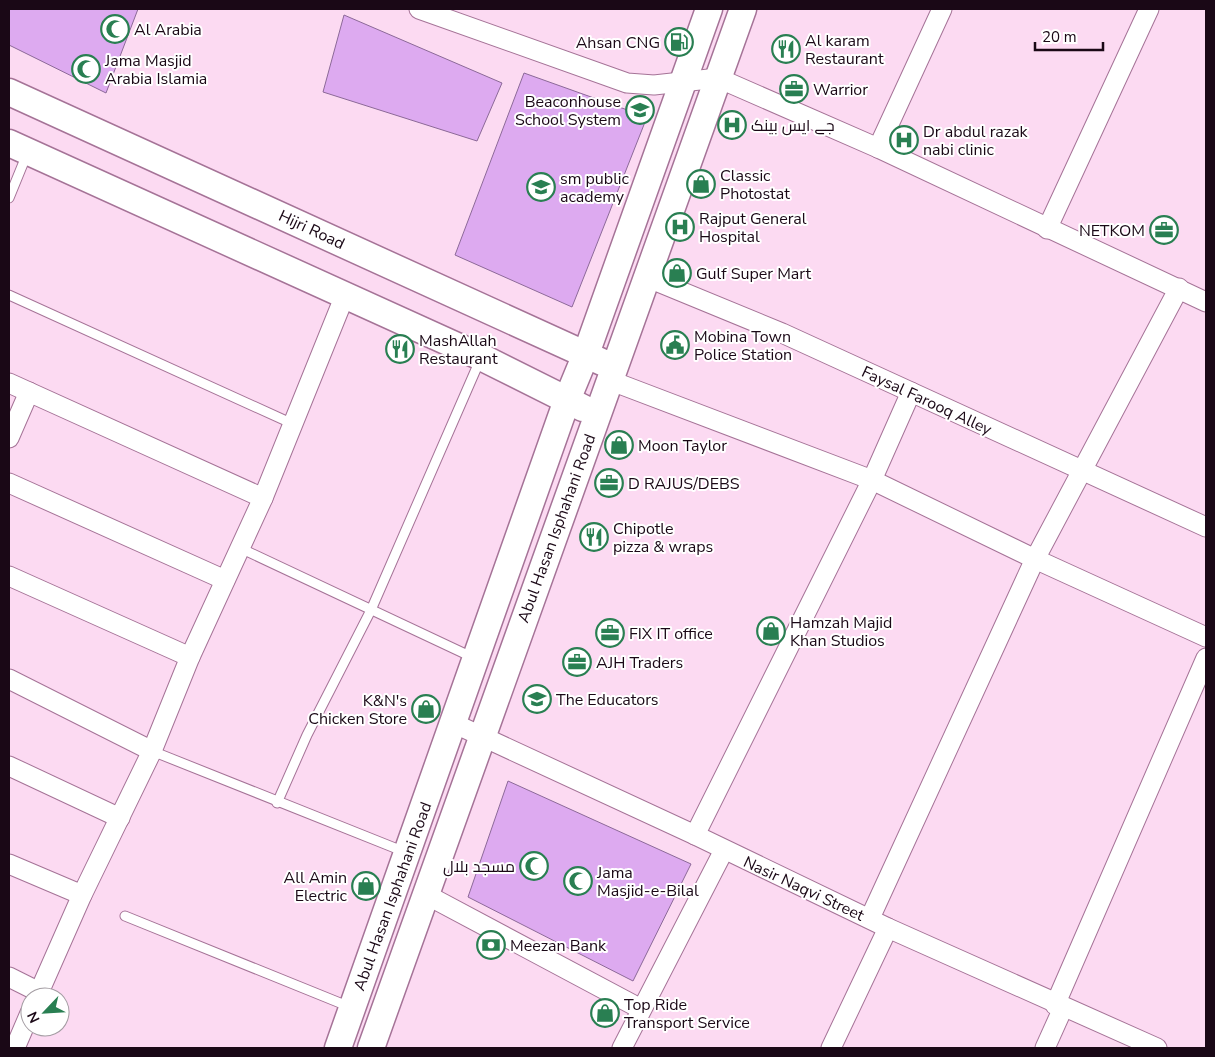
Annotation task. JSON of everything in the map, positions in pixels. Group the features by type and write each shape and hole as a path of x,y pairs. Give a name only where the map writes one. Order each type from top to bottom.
{"main road":[{"name":"Abul Hasan Isphahani Road","path":"371,1048 743,9"},
{"name":"Abul Hasan Isphahani Road","path":"338,1048 567,400 586,354 706,17"},
{"path":"706,17 733,36"},
{"name":"Hijri Road","path":"9,92 586,354 612,373"},
{"path":"18,147 345,294 481,357 597,415"}],"street":[{"path":"419,9 455,15 627,83 654,85 683,80 718,78 878,148 1206,302"},
{"path":"878,148 942,9"},
{"path":"1047,229 1149,9"},
{"name":"Faysal Farooq Alley","path":"646,277 782,333 1082,472 1206,527"},
{"path":"870,918 1035,559 1179,288"},
{"path":"41,987 82,895 152,751 190,657 263,498 345,294"},
{"path":"612,373 872,480 1035,559 1206,637"},
{"path":"9,383 263,498"},
{"path":"9,438 29,392"},
{"path":"695,835 872,480 911,392"},
{"path":"9,483 225,580"},
{"path":"9,576 190,657"},
{"path":"1045,1048 1059,1007 1206,658"},
{"path":"9,679 152,751"},
{"name":"Nasir Naqvi Street","path":"453,723 695,835 888,928 1059,1007 1156,1048"},
{"path":"9,766 120,818"},
{"path":"622,1048 724,850"},
{"path":"9,864 82,895"},
{"path":"425,894 641,1009"},
{"path":"832,1048 888,928"},
{"path":"9,977 26,987"}],"lane":[{"path":"9,198 18,147"},
{"path":"9,295 293,424"},
{"path":"277,803 306,735 370,610 481,357"},
{"path":"240,548 476,660"},
{"path":"152,751 277,803 407,853"},
{"path":"125,916 352,1008"}],"building":[{"name":"Jama Masjid Arabia Islamia","path":"9,9 138,9 106,93 9,45"},
{"path":"344,15 502,83 477,141 323,92"},
{"path":"524,73 647,117 572,307 455,255"},
{"name":"Jama Masjid-e-Bilal","path":"508,781 691,864 633,981 468,897"}],"place":[{"name":"Al Arabia","path":"115,29"},
{"name":"Ahsan CNG","path":"679,42"},
{"name":"Al karam Restaurant","path":"786,49"},
{"name":"Jama Masjid Arabia Islamia","path":"86,69"},
{"name":"Warrior","path":"794,89"},
{"name":"Beaconhouse School System","path":"640,110"},
{"name":"جے ایس بینک","path":"732,125"},
{"name":"Dr abdul razak nabi clinic","path":"904,140"},
{"name":"Classic Photostat","path":"701,184"},
{"name":"sm public academy","path":"541,187"},
{"name":"Rajput General Hospital","path":"680,227"},
{"name":"NETKOM","path":"1164,230"},
{"name":"Gulf Super Mart","path":"677,273"},
{"name":"Mobina Town Police Station","path":"675,345"},
{"name":"MashAllah Restaurant","path":"400,349"},
{"name":"Moon Taylor","path":"619,445"},
{"name":"D RAJUS/DEBS","path":"609,483"},
{"name":"Chipotle pizza & wraps","path":"594,537"},
{"name":"Hamzah Majid Khan Studios","path":"771,631"},
{"name":"FIX IT office","path":"610,633"},
{"name":"AJH Traders","path":"577,662"},
{"name":"The Educators","path":"537,699"},
{"name":"K&N's Chicken Store","path":"426,709"},
{"name":"مسجد بلال","path":"534,866"},
{"name":"Jama Masjid-e-Bilal","path":"578,881"},
{"name":"All Amin Electric","path":"366,886"},
{"name":"Meezan Bank","path":"491,945"},
{"name":"Top Ride Transport Service","path":"605,1013"}]}
